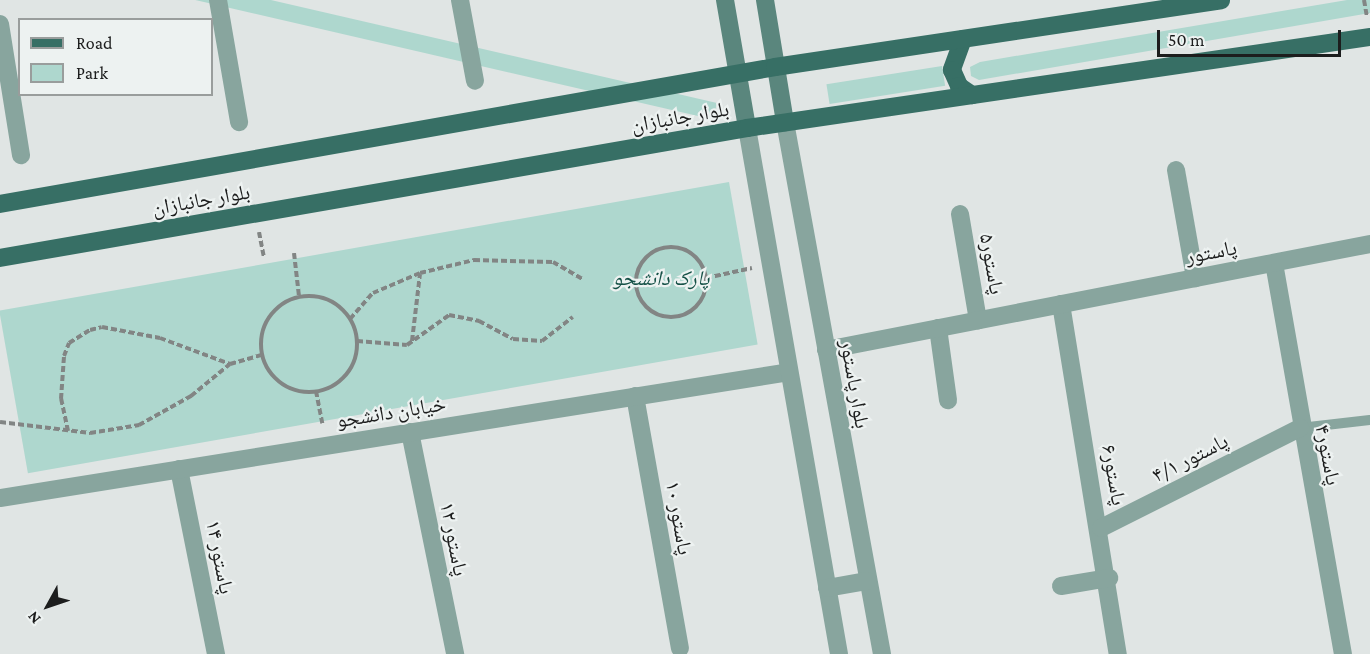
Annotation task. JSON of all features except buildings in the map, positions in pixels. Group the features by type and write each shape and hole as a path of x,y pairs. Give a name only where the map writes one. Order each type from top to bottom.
{"main road":[{"path":"726,0 747,128"},
{"path":"765,0 785,122"},
{"name":"بلوار جانبازان","path":"0,204 776,67 1221,0"},
{"name":"بلوار جانبازان","path":"0,258 747,128 1370,37"},
{"path":"963,39 952,70 959,86 972,95"}],"street":[{"path":"218,0 239,122"},
{"path":"460,0 475,81"},
{"path":"0,24 21,155"},
{"name":"بلوار پاستور","path":"785,122 882,654"},
{"path":"747,128 838,654"},
{"path":"1176,170 1195,278"},
{"name":"پاستور۵","path":"960,214 978,321"},
{"name":"پاستور","path":"826,350 1370,244"},
{"name":"پاستور۴","path":"1274,263 1300,428 1343,654"},
{"name":"پاستور۶","path":"1061,304 1101,528 1118,654"},
{"path":"938,328 948,400"},
{"name":"خیابان دانشجو","path":"0,498 789,372"},
{"name":"پاستور ۱۰","path":"635,396 680,648"},
{"name":"پاستور ۴/۱","path":"1101,528 1300,428"},
{"name":"پاستور ۱۲","path":"410,432 454,654"},
{"name":"پاستور ۱۴","path":"179,469 216,654"},
{"path":"1061,586 1108,578"},
{"path":"827,588 867,581"}],"lane":[{"path":"1300,428 1370,420"}],"path":[{"path":"256,214 264,258"},
{"path":"666,247 689,252 706,278 699,303 681,316 649,309 636,290 645,258 666,247"},
{"path":"294,253 299,296"},
{"path":"350,319 373,293 420,273 511,258 553,262 583,279"},
{"path":"706,278 756,267"},
{"path":"412,341 420,273"},
{"path":"299,296 329,300 350,319 357,341 351,368 340,381 316,391 279,383 261,355 260,340 272,311 299,296"},
{"path":"357,341 412,341 450,315 479,321 530,342 555,335 573,317"},
{"path":"68,431 61,399 64,356 69,343 90,330 102,327 160,338 230,364"},
{"path":"0,422 68,431 139,425 191,396 230,364 261,355"},
{"path":"316,391 322,423"}],"green space":[{"path":"195,0 271,0 717,103 713,120"},
{"path":"1347,0 1370,0 1370,13 979,80 971,76 970,67 980,62"},
{"path":"942,66 945,86 830,104 826,84"},
{"name":"پارک دانشجو","path":"729,182 758,344 28,473 0,311"}]}
